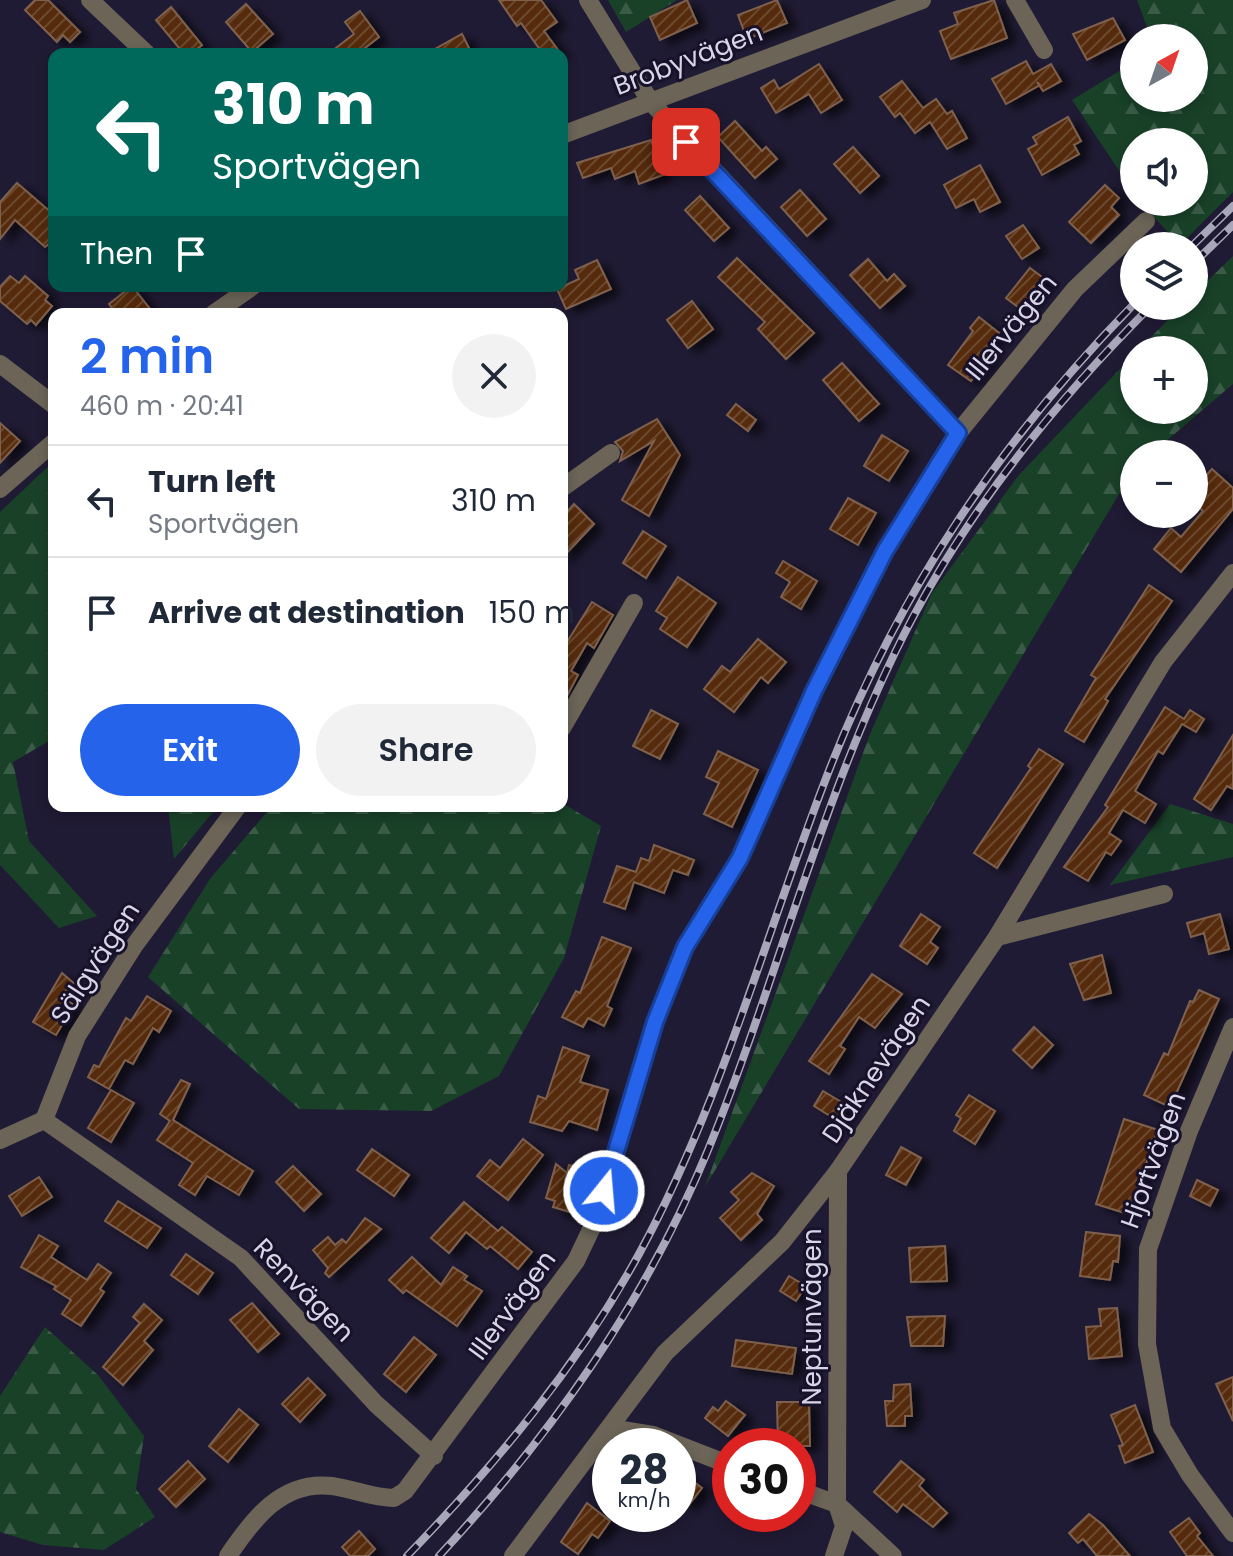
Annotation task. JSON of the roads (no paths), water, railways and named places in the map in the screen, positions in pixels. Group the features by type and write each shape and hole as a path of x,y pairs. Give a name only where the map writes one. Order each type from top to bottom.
{"street":[{"path":"90,0 141,48"},
{"path":"588,0 650,101 958,433"},
{"name":"Brobyvägen","path":"568,133 922,0"},
{"path":"1015,0 1044,50"},
{"name":"Illervägen","path":"228,1556 260,1513 294,1490 310,1485 332,1486 394,1498 415,1483 576,1261 596,1219 655,1022 685,947 740,858 814,691 885,551 958,433 1075,289 1146,221"},
{"path":"222,308 244,292"},
{"path":"0,364 48,400"},
{"path":"0,489 48,447"},
{"path":"568,484 611,453"},
{"name":"Djäknevägen","path":"610,1428 665,1353 782,1242 838,1171 997,937 1163,662 1233,573"},
{"path":"568,718 634,603"},
{"name":"Sälgvägen","path":"44,1120 77,1036 134,946 234,812"},
{"path":"997,937 1164,894"},
{"name":"Hjortvägen","path":"1233,1027 1189,1131 1148,1249 1147,1344 1162,1428 1190,1475 1233,1533"},
{"path":"0,1140 44,1120"},
{"name":"Renvägen","path":"44,1120 241,1258 376,1404 434,1456"},
{"name":"Neptunvägen","path":"834,1556 844,1526 837,1504 838,1171"},
{"name":"Djäknevägen","path":"513,1556 592,1452"},
{"path":"816,1496 837,1504 893,1556"}],"railway":[{"path":"1206,232 1233,206"},
{"path":"1208,249 1233,225"},
{"path":"407,1556 472,1486 533,1413 615,1296 669,1196 695,1136 830,768 888,640 922,579 997,464 1040,409 1120,319"},
{"path":"439,1556 519,1463 592,1365 625,1314 683,1206 734,1084 827,815 853,749 881,683 936,576 990,493 1020,454 1083,378 1137,320"}]}
